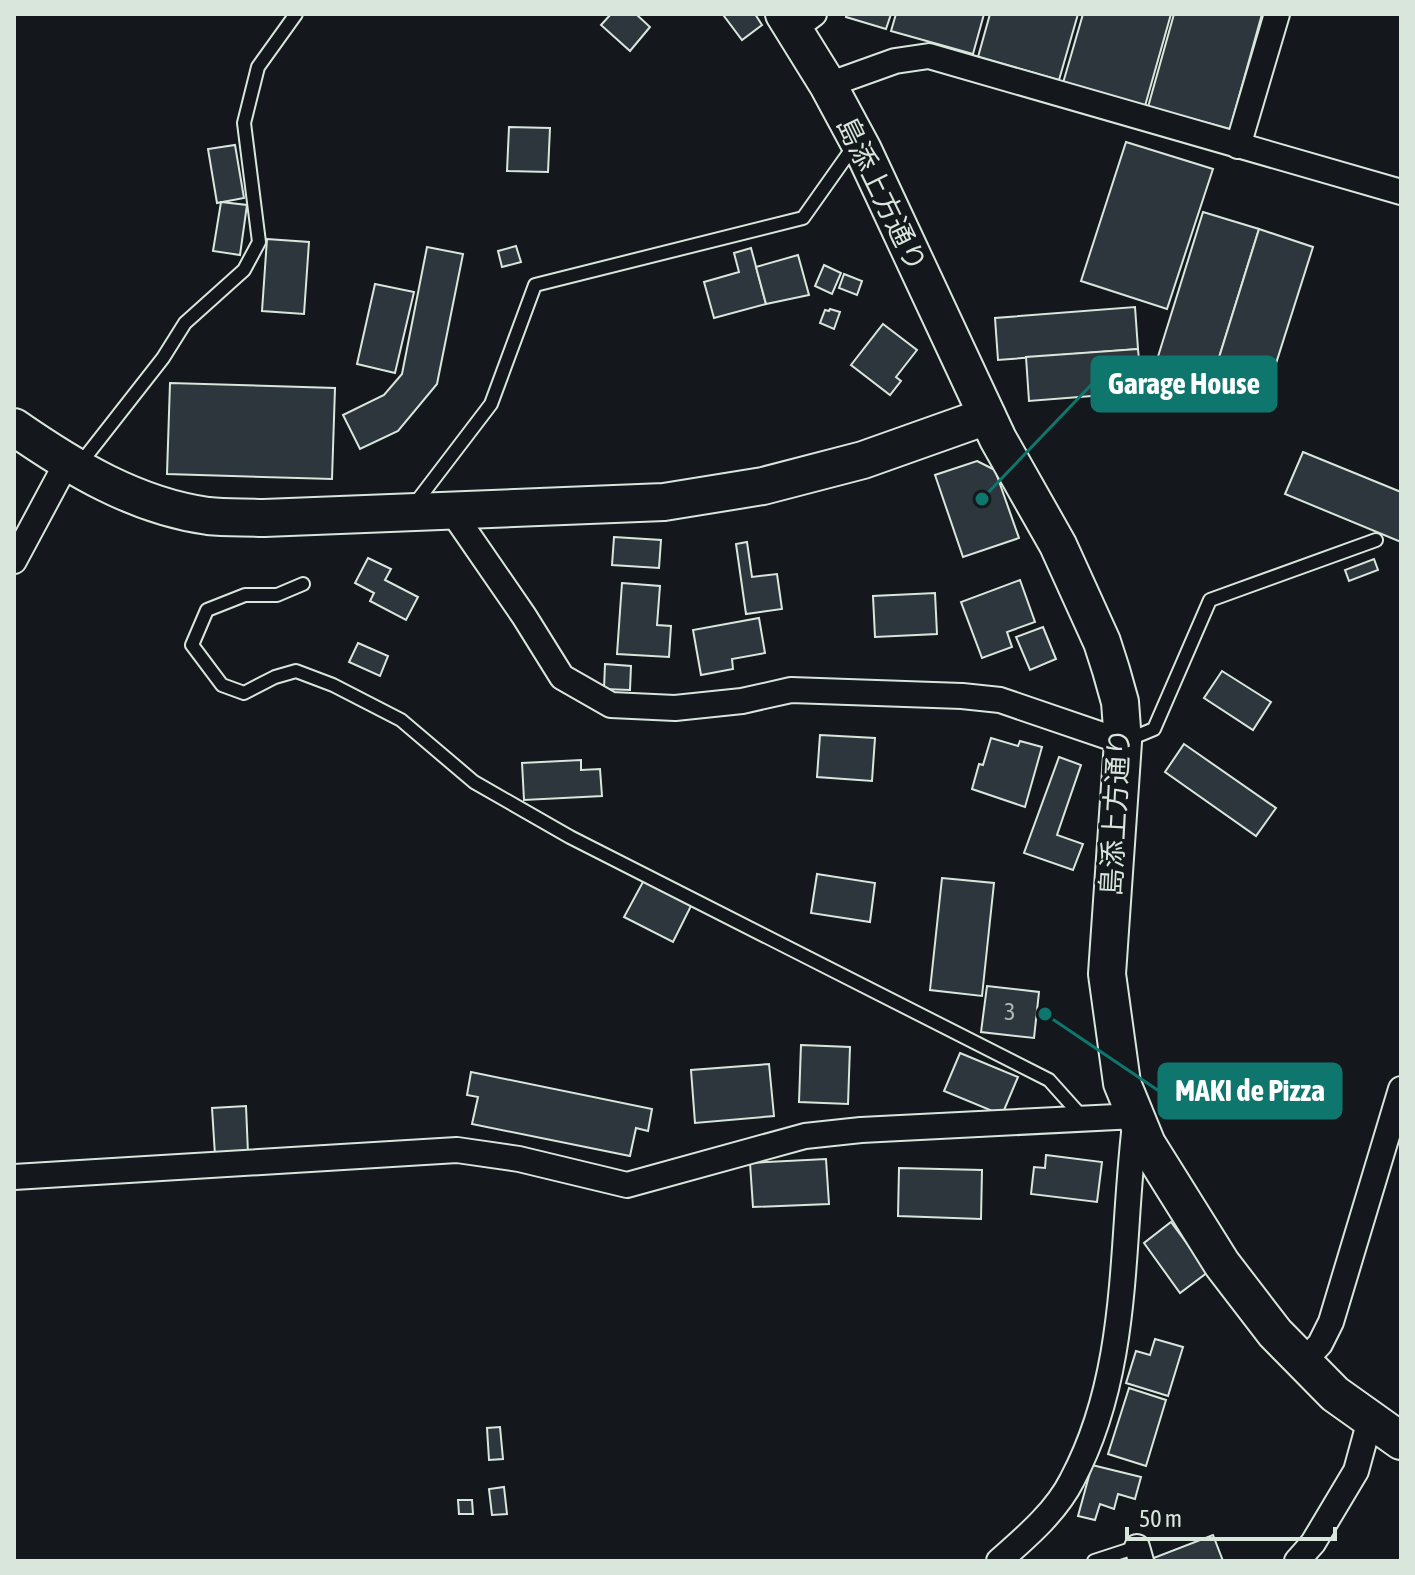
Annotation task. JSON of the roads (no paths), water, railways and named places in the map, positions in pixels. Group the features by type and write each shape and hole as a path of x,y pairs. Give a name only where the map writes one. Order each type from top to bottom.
{"street":[{"path":"1238,146 1277,14"},
{"name":"島添上方通り","path":"797,19 987,416 1058,545 1102,642 1120,702 1123,742 1107,974 1122,1083 1147,1144 1222,1264 1275,1333 1335,1394 1401,1441"},
{"path":"828,85 895,61 929,56 1401,192"},
{"path":"14,427 71,466 116,489 158,505 209,516 264,518 664,502 763,486 863,460 987,416"},
{"path":"14,561 71,466"},
{"path":"451,510 562,677 611,705 675,708 742,701 791,690 962,696 1000,700 1123,742"},
{"path":"1303,1362 1320,1344 1331,1322 1401,1089"},
{"path":"14,1177 457,1150 519,1159 627,1185 805,1136 861,1130 1136,1116 1128,1176 1118,1333 1103,1405 1072,1482 1033,1531 999,1561"},
{"path":"1297,1561 1313,1543 1356,1471 1370,1420"}],"lane":[{"path":"71,466 163,358 185,323 244,270 259,242 244,123 258,67 296,14"},
{"path":"409,511 491,404 535,285 803,218 857,141"},
{"path":"1123,742 1154,729 1210,600 1376,540"},
{"path":"303,584 277,595 245,595 207,610 192,645 222,685 244,693 275,677 296,671 333,685 401,720 474,782 570,837 1049,1080 1084,1119"},
{"path":"1094,1561 1142,1550"}],"place":[{"name":"Garage House","path":"982,499"},
{"name":"MAKI de Pizza","path":"1045,1014"}]}
